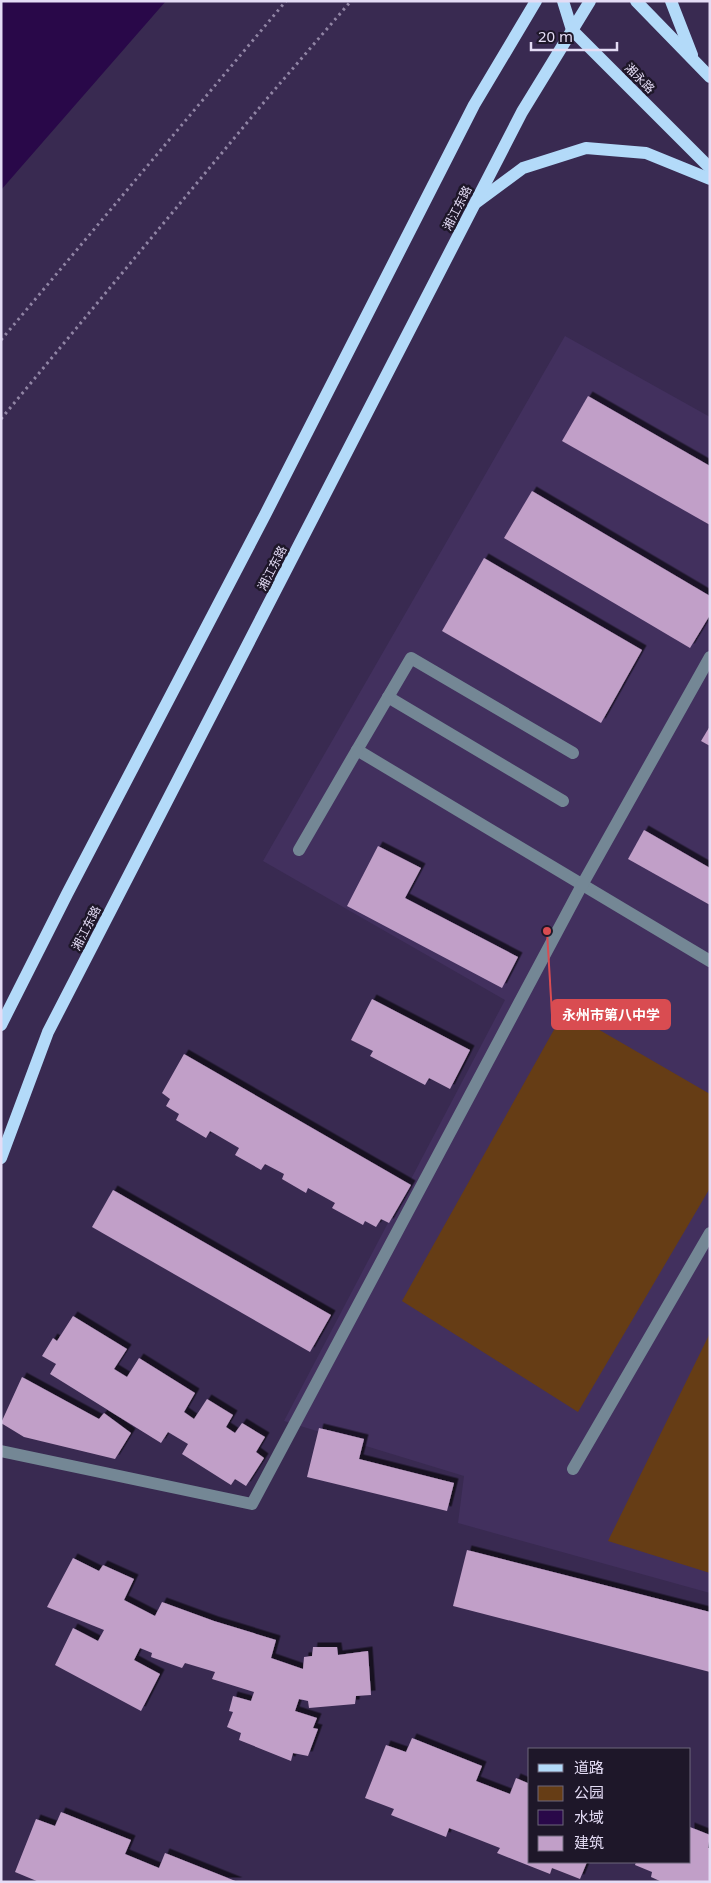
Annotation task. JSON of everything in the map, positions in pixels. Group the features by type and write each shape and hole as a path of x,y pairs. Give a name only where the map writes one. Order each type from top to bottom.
{"main road":[{"path":"1,1025 474,105 536,1"},
{"name":"湘永路","path":"563,1 572,30 710,168"},
{"name":"湘江东路","path":"1,1158 48,1032 522,112 590,1"},
{"path":"636,1 710,77"},
{"path":"671,1 693,60"},
{"path":"475,203 523,168 586,148 646,153 710,179"}],"lane":[{"path":"1,1451 252,1504 582,885 710,657"},
{"path":"299,850 411,658 572,753"},
{"path":"388,697 563,801"},
{"path":"357,750 710,961"},
{"path":"573,1469 710,1233"}],"path":[{"path":"1,340 286,1"},
{"path":"1,419 270,95 351,1"}],"shaded area":[{"path":"565,336 710,417 710,1593 458,1523 464,1476 284,1421 505,1000 263,861"}],"green space":[{"path":"565,1010 710,1094 710,1188 578,1412 402,1301"},
{"path":"710,1333 710,1573 608,1541"}],"water":[{"path":"1,1 166,1 1,190"}],"building":[{"path":"588,396 710,466 710,525 562,441"},
{"path":"532,491 710,596 710,615 690,648 504,538"},
{"path":"484,558 642,650 601,723 442,631"},
{"path":"710,726 710,746 701,741"},
{"path":"644,830 710,868 710,905 628,859"},
{"path":"378,846 421,868 405,898 518,957 502,988 347,906"},
{"path":"372,999 470,1050 450,1089 429,1078 425,1085 370,1056 373,1051 351,1040"},
{"path":"184,1054 411,1185 389,1223 381,1219 376,1227 365,1221 363,1225 332,1208 335,1203 308,1188 306,1193 282,1179 284,1174 265,1164 261,1170 235,1155 239,1148 210,1131 206,1138 176,1120 179,1114 166,1106 170,1099 162,1093"},
{"path":"113,1190 331,1315 310,1352 92,1227"},
{"path":"73,1316 127,1349 114,1369 127,1377 139,1358 195,1393 184,1412 194,1419 207,1399 233,1415 226,1427 235,1433 242,1423 265,1437 256,1452 264,1458 246,1486 235,1479 231,1485 182,1454 188,1444 168,1432 161,1443 50,1374 56,1364 42,1356 53,1338 57,1341"},
{"path":"22,1377 99,1419 104,1413 131,1433 115,1459 24,1437 1,1423"},
{"path":"319,1428 364,1439 359,1459 454,1483 447,1511 307,1477"},
{"path":"467,1550 710,1612 710,1672 453,1606"},
{"path":"73,1558 99,1571 103,1565 134,1579 124,1600 155,1616 162,1602 214,1621 276,1640 271,1658 303,1669 304,1657 312,1656 313,1647 337,1647 338,1655 368,1651 371,1695 356,1696 355,1704 309,1708 308,1701 299,1699 295,1711 317,1718 313,1728 318,1729 308,1756 293,1753 291,1761 239,1740 241,1733 227,1727 233,1712 229,1711 233,1696 251,1701 254,1692 212,1679 215,1672 185,1663 182,1668 151,1657 152,1653 140,1648 134,1660 160,1674 141,1711 55,1665 73,1628 98,1641 104,1630 47,1607"},
{"path":"412,1738 482,1766 476,1781 510,1794 516,1778 528,1783 528,1863 587,1863 580,1879 552,1868 550,1874 497,1853 500,1848 449,1828 446,1837 391,1815 394,1809 365,1798 386,1745 406,1752"},
{"path":"61,1812 131,1840 125,1854 159,1868 165,1853 238,1882 39,1882 15,1872 36,1819 55,1826"},
{"path":"691,1827 710,1835 708,1848 710,1848 710,1882 662,1882 651,1877 652,1872 635,1865 636,1863 691,1863"}],"place":[{"name":"永州市第八中学","path":"547,931"}]}
